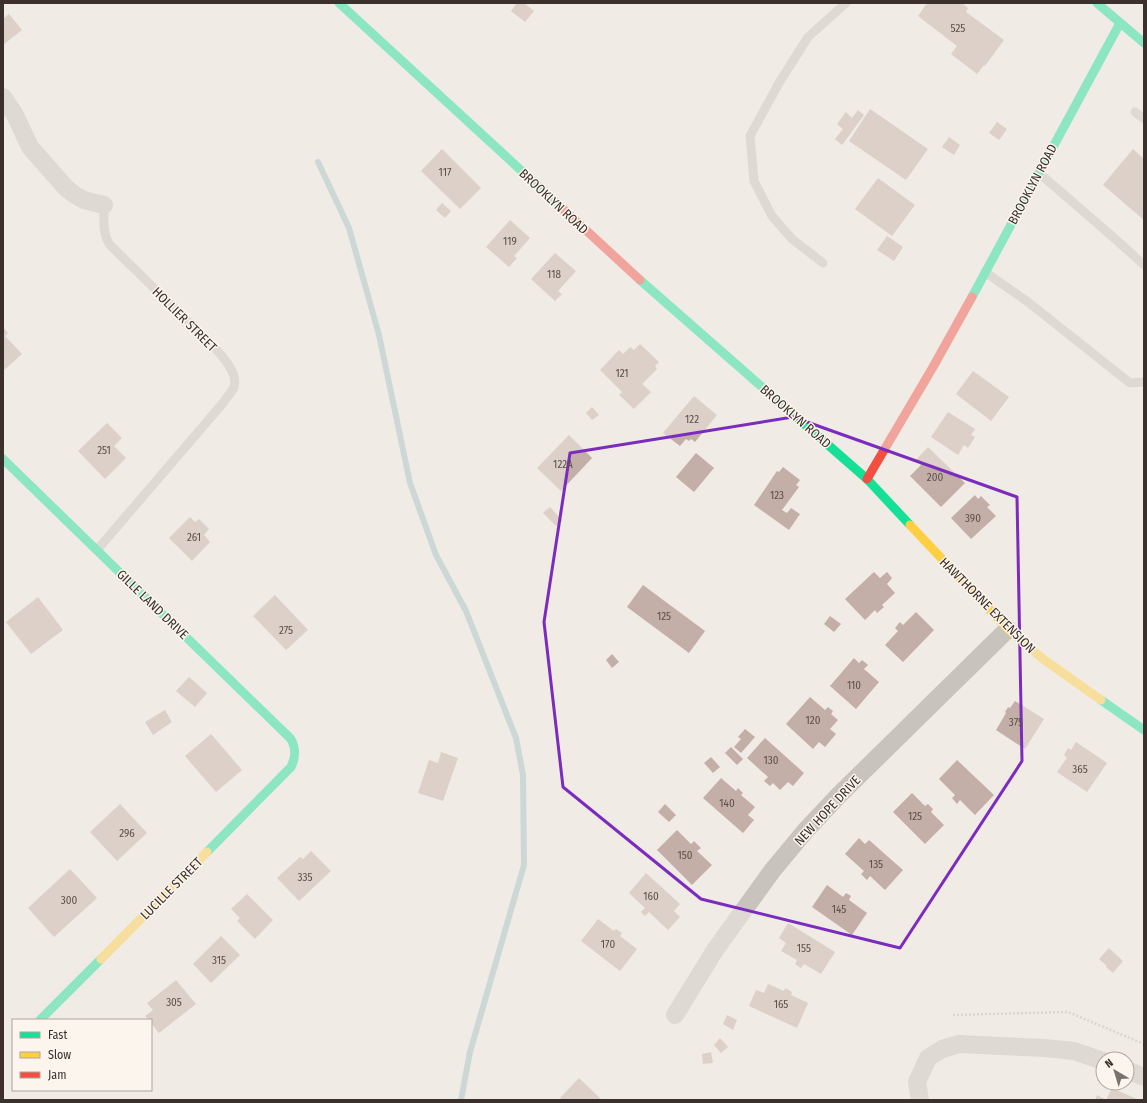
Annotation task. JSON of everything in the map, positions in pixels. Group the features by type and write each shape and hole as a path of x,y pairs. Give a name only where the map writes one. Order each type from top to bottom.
{"street":[{"name":"BROOKLYN ROAD","path":"339,3 631,272 866,478 896,430 985,272 1120,23"},
{"path":"1097,3 1144,43"},
{"name":"HOLLIER STREET","path":"3,97 15,115 30,147 66,188 84,200 104,205"},
{"name":"GILLE LAND DRIVE","path":"3,459 291,739 295,745 296,753"},
{"name":"HAWTHORNE EXTENSION","path":"866,478 1008,629 1043,659 1075,683 1144,730"},
{"name":"NEW HOPE DRIVE","path":"675,1016 715,950 772,871 806,830 839,795 1008,629"},
{"name":"LUCILLE STREET","path":"41,1019 291,767 295,760 296,753"},
{"path":"920,1100 917,1082 928,1058 942,1049 959,1044 1045,1048 1074,1051 1095,1058"}],"lane":[{"path":"824,263 792,239 772,216 754,181 750,136 779,83 808,36 846,3"},
{"path":"1135,112 1144,119"},
{"path":"1039,173 1144,265"},
{"name":"HOLLIER STREET","path":"97,550 223,403 234,387 234,374 226,361 214,347 106,240 104,205"},
{"path":"985,272 1028,302 1130,383 1144,382"}],"path":[{"path":"953,1015 1068,1012 1144,1044"}],"highlighted area":[{"path":"793,417 1017,497 1022,761 900,948 701,899 563,787 544,622 570,453"}],"building":[{"path":"517,3 524,3 534,11 525,22 511,11"},
{"path":"927,3 962,3 968,8 966,12 1004,40 985,66 984,65 977,74 951,54 957,46 918,16"},
{"path":"9,14 22,30 4,44 3,19"},
{"path":"870,109 928,149 906,180 849,141"},
{"path":"858,110 864,115 842,145 835,139 843,129 837,124 846,112 852,118"},
{"path":"997,122 1007,129 999,140 989,133"},
{"path":"949,137 960,145 954,155 942,147"},
{"path":"442,149 481,188 460,209 421,171"},
{"path":"1133,149 1144,159 1144,220 1103,185"},
{"path":"878,178 915,205 892,236 855,209"},
{"path":"442,203 451,211 445,218 436,210"},
{"path":"510,220 530,238 514,256 517,258 509,267 486,247"},
{"path":"887,236 903,247 894,261 877,250"},
{"path":"555,253 576,271 558,291 562,294 555,301 531,279"},
{"path":"3,327 8,333 5,336 22,354 3,371"},
{"path":"640,344 659,362 655,366 657,369 642,384 651,392 634,409 619,395 622,392 600,370 619,350 623,354 630,347 634,350"},
{"path":"973,371 1009,397 991,421 956,394"},
{"path":"694,396 717,415 695,442 691,439 689,441 686,439 680,446 663,433"},
{"path":"592,407 599,415 592,420 586,413"},
{"path":"948,412 975,429 971,435 975,437 968,448 964,445 958,455 931,437"},
{"path":"107,423 122,438 114,446 126,458 105,479 78,451"},
{"path":"569,435 592,458 561,491 537,468"},
{"path":"928,447 965,483 941,507 910,476 921,465 916,460"},
{"path":"696,453 714,468 694,492 676,477"},
{"path":"783,467 800,480 796,485 799,487 782,510 787,513 791,508 800,514 789,530 754,505 777,471 779,472"},
{"path":"975,495 978,499 981,496 990,505 987,507 996,516 971,539 951,518"},
{"path":"550,507 562,520 556,526 543,513"},
{"path":"190,517 195,522 199,519 209,529 204,535 210,542 192,561 169,538"},
{"path":"874,572 880,578 887,572 892,578 887,584 895,593 882,605 884,607 877,613 875,610 865,620 845,599"},
{"path":"643,585 705,631 689,653 627,607"},
{"path":"275,595 308,630 286,650 253,616"},
{"path":"38,597 63,630 31,654 6,622"},
{"path":"916,612 934,630 903,662 885,645 898,631 895,628 900,622 903,625"},
{"path":"830,616 841,624 834,632 824,624"},
{"path":"612,654 619,662 612,668 606,660"},
{"path":"854,658 859,663 862,660 867,664 868,665 864,669 879,682 856,709 830,686"},
{"path":"189,677 207,693 195,707 176,691"},
{"path":"810,697 825,710 828,707 833,711 831,714 838,720 830,729 836,734 825,747 819,742 813,749 786,724"},
{"path":"1015,701 1044,719 1025,749 996,730 1008,707 1010,708"},
{"path":"165,710 172,722 153,735 145,722"},
{"path":"745,729 755,737 741,753 734,747 741,739 738,737"},
{"path":"211,734 242,770 216,792 185,756"},
{"path":"765,738 804,773 793,786 788,782 780,790 773,783 770,786 764,781 768,777 747,758"},
{"path":"1076,742 1107,763 1087,792 1057,772 1067,758 1064,755 1068,748 1071,750"},
{"path":"731,747 743,759 737,765 725,753"},
{"path":"441,752 458,758 443,801 418,793 429,760 438,763"},
{"path":"711,757 720,767 713,773 704,763"},
{"path":"957,760 994,795 975,815 960,800 957,804 952,798 955,795 939,779"},
{"path":"721,778 736,791 738,788 743,793 741,795 755,807 748,815 754,820 743,833 703,798"},
{"path":"912,793 925,806 928,804 933,809 931,812 944,825 925,844 893,812"},
{"path":"120,804 147,833 117,861 90,832"},
{"path":"665,804 676,815 669,822 658,812"},
{"path":"677,830 691,844 694,841 701,848 697,851 712,865 692,885 657,850"},
{"path":"859,838 865,844 869,840 903,870 885,890 870,876 867,880 861,874 864,871 845,854"},
{"path":"311,851 331,871 299,901 277,878 300,857 303,859"},
{"path":"70,869 97,898 54,937 28,908"},
{"path":"646,873 680,904 674,911 680,917 668,930 649,912 645,916 641,912 645,908 629,893"},
{"path":"827,885 843,897 846,893 851,896 849,900 867,913 852,935 812,907"},
{"path":"247,894 273,920 255,939 237,921 240,918 231,909"},
{"path":"598,919 614,931 616,929 622,933 620,936 637,949 620,971 581,941"},
{"path":"788,923 835,952 821,974 804,964 801,968 795,964 797,960 781,951 786,943 779,938"},
{"path":"221,936 240,955 211,983 193,964"},
{"path":"1109,948 1123,961 1113,973 1099,959"},
{"path":"176,980 196,1004 159,1033 152,1024 152,1019 148,1019 145,1016 153,1010 147,1003"},
{"path":"768,984 784,991 785,988 792,992 791,995 808,1003 797,1028 749,1006 756,990 764,993"},
{"path":"727,1015 737,1020 733,1030 723,1024"},
{"path":"720,1038 728,1047 721,1053 714,1045"},
{"path":"711,1052 713,1063 703,1064 702,1054"},
{"path":"579,1078 602,1100 562,1100 560,1098"},
{"path":"1110,1091 1119,1091 1139,1100 1106,1100"},
{"path":"1097,1095 1106,1100 1095,1100"}],"waterway":[{"path":"318,162 349,228 379,335 410,483 436,555 466,611 516,738 523,775 524,865 470,1052 461,1100"}],"traffic: fast":[{"path":"339,3 562,208"},
{"path":"1097,3 1144,43"},
{"path":"972,297 1120,23"},
{"path":"640,280 867,479 910,525"},
{"path":"3,459 291,739 295,753 291,767 207,852"},
{"path":"1101,700 1144,730"},
{"path":"41,1019 101,959"}],"traffic: slow":[{"path":"910,525 1008,629 1043,659 1101,700"},
{"path":"101,959 207,852"}],"traffic: jam":[{"path":"562,208 640,280"},
{"path":"867,479 972,297"}]}
